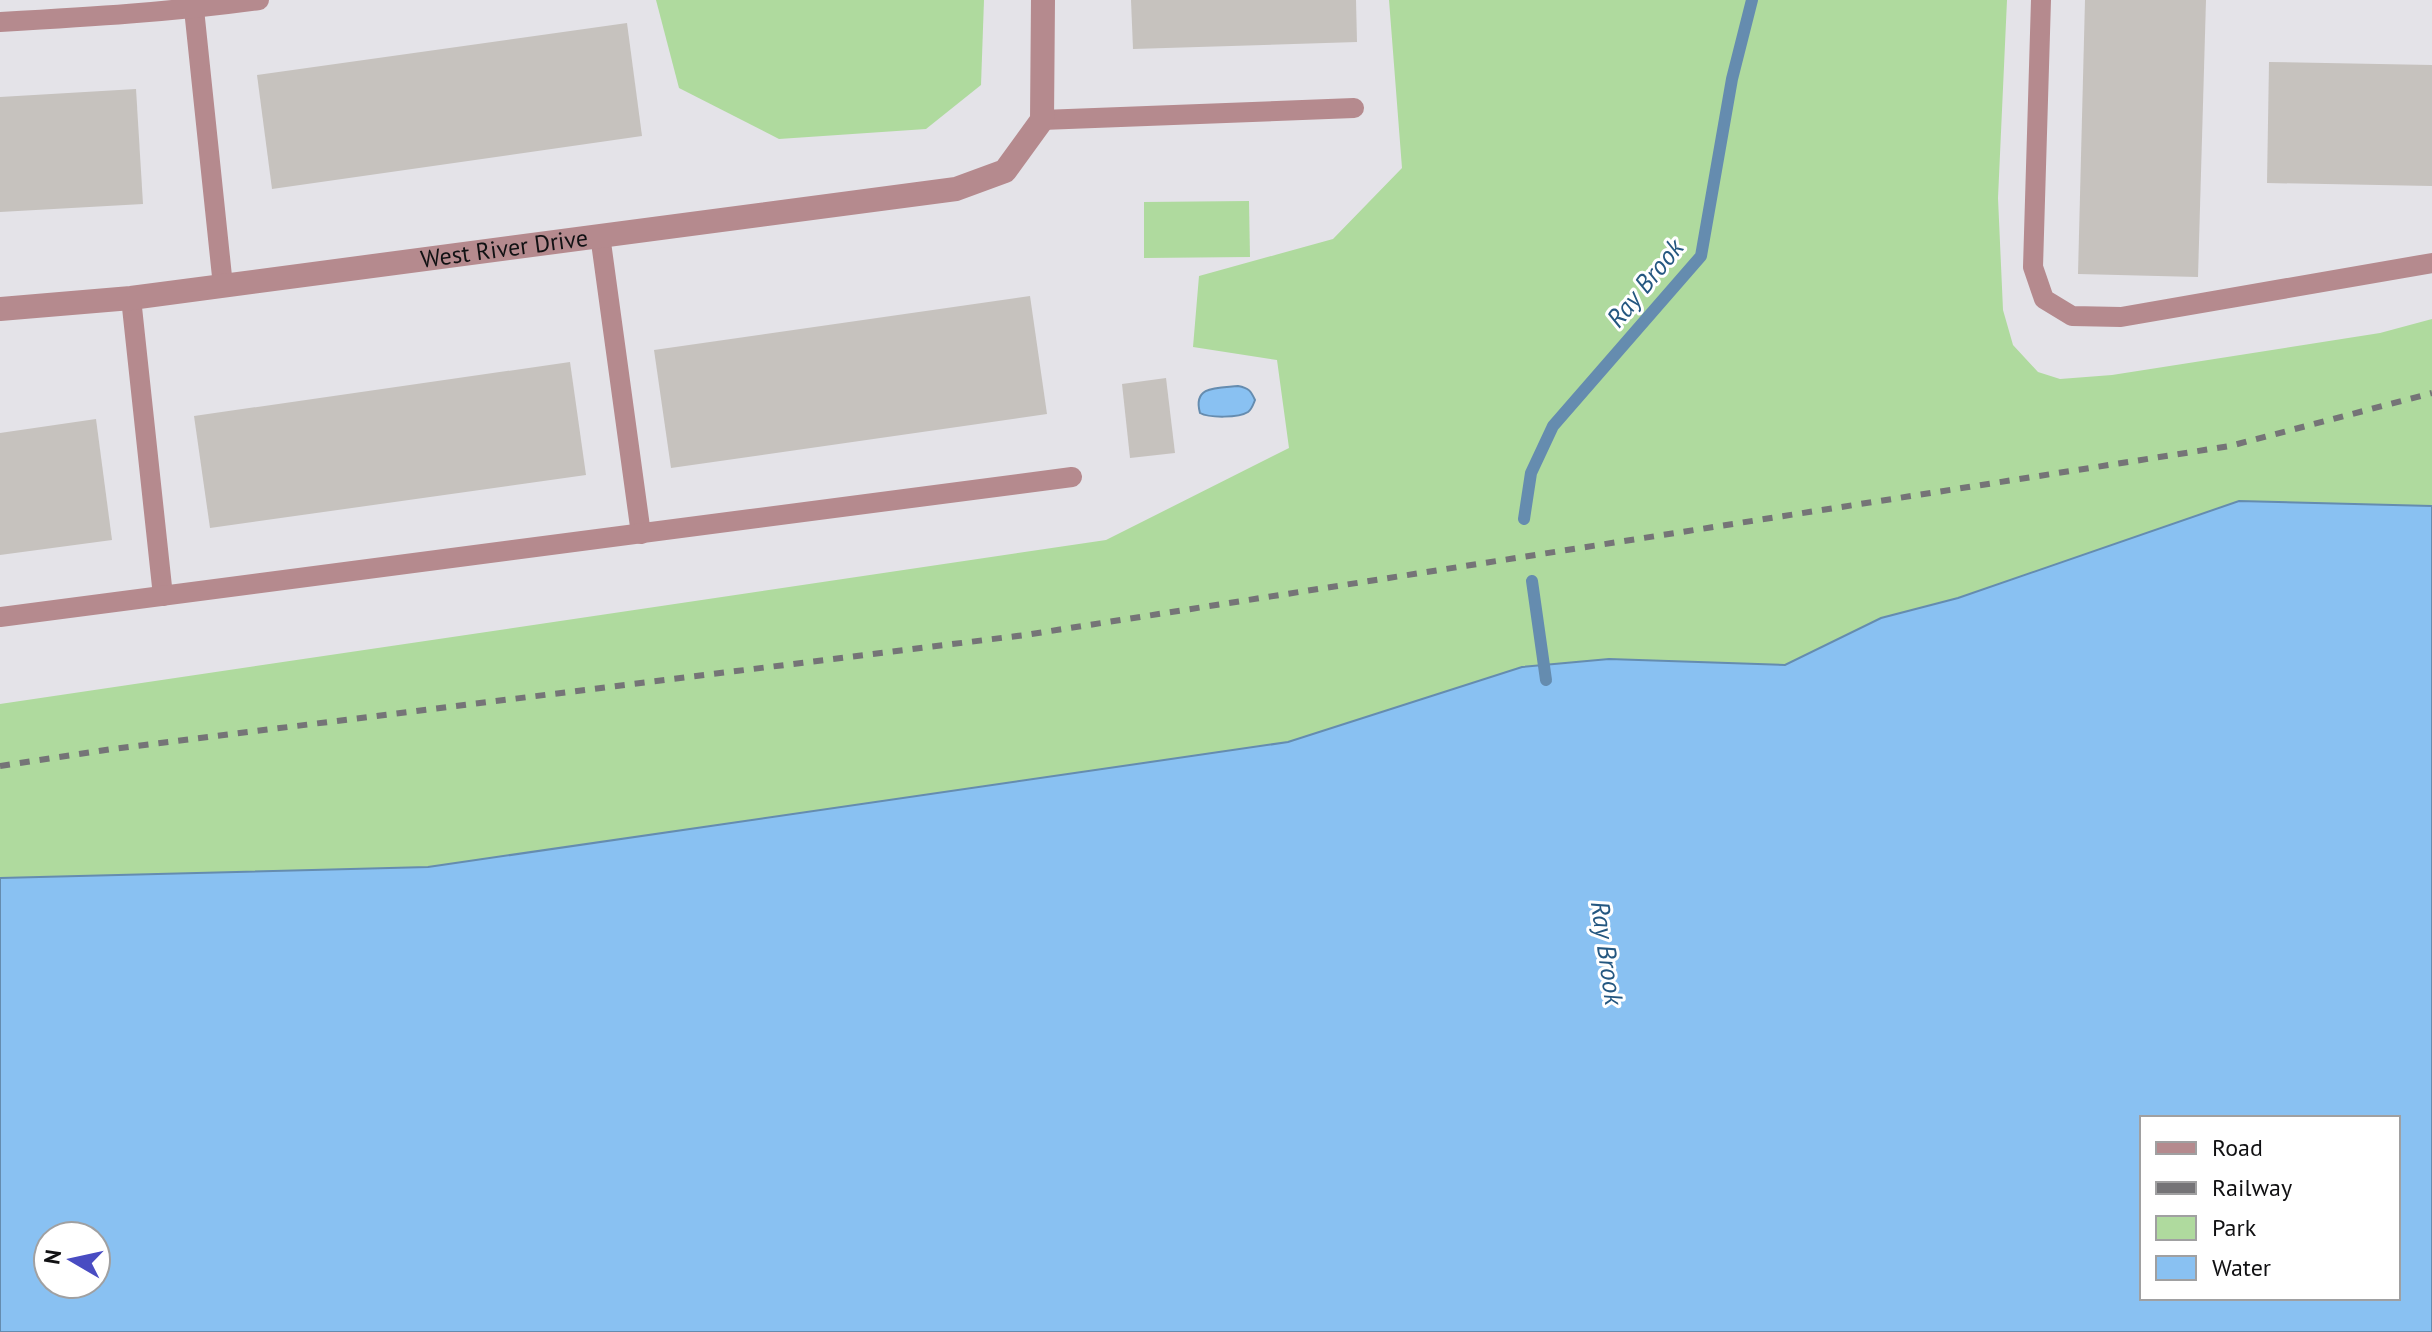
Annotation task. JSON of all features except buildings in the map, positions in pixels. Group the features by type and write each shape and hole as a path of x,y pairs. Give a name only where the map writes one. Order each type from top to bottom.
{"street":[{"path":"1042,120 1043,0"},
{"name":"West River Drive","path":"0,309 131,298 956,189 1005,171 1042,120"}],"lane":[{"path":"0,22 114,16 259,0"},
{"path":"2041,0 2033,267 2044,299 2072,316 2121,317 2432,263"},
{"path":"194,9 223,286"},
{"path":"1042,120 1354,108"},
{"path":"600,235 641,534"},
{"path":"131,298 163,596"},
{"path":"0,617 1072,477"}],"green space":[{"path":"656,0 984,0 981,85 926,129 779,139 679,88"},
{"path":"1389,0 2007,0 1998,198 2003,310 2013,345 2038,372 2060,379 2112,375 2380,333 2432,319 2432,506 2239,501 1958,598 1881,618 1785,665 1609,659 1522,667 1288,742 428,867 0,878 0,704 1106,540 1289,448 1277,360 1193,347 1199,276 1333,239 1402,168"},
{"path":"1249,201 1250,257 1144,258 1144,202"}],"water":[{"path":"1238,386 1249,390 1255,400 1248,412 1224,417 1200,413 1203,393"},
{"path":"2239,501 2432,506 2432,1332 0,1332 0,878 428,867 1288,742 1522,667 1609,659 1785,665 1881,618 1958,598"}],"waterway":[{"name":"Ray Brook","path":"1524,519 1531,473 1553,426 1701,256 1732,79 1752,0"},
{"name":"Ray Brook","path":"1532,581 1546,680"}],"railway":[{"path":"0,766 112,749 1025,635 2230,446 2432,393"}]}
